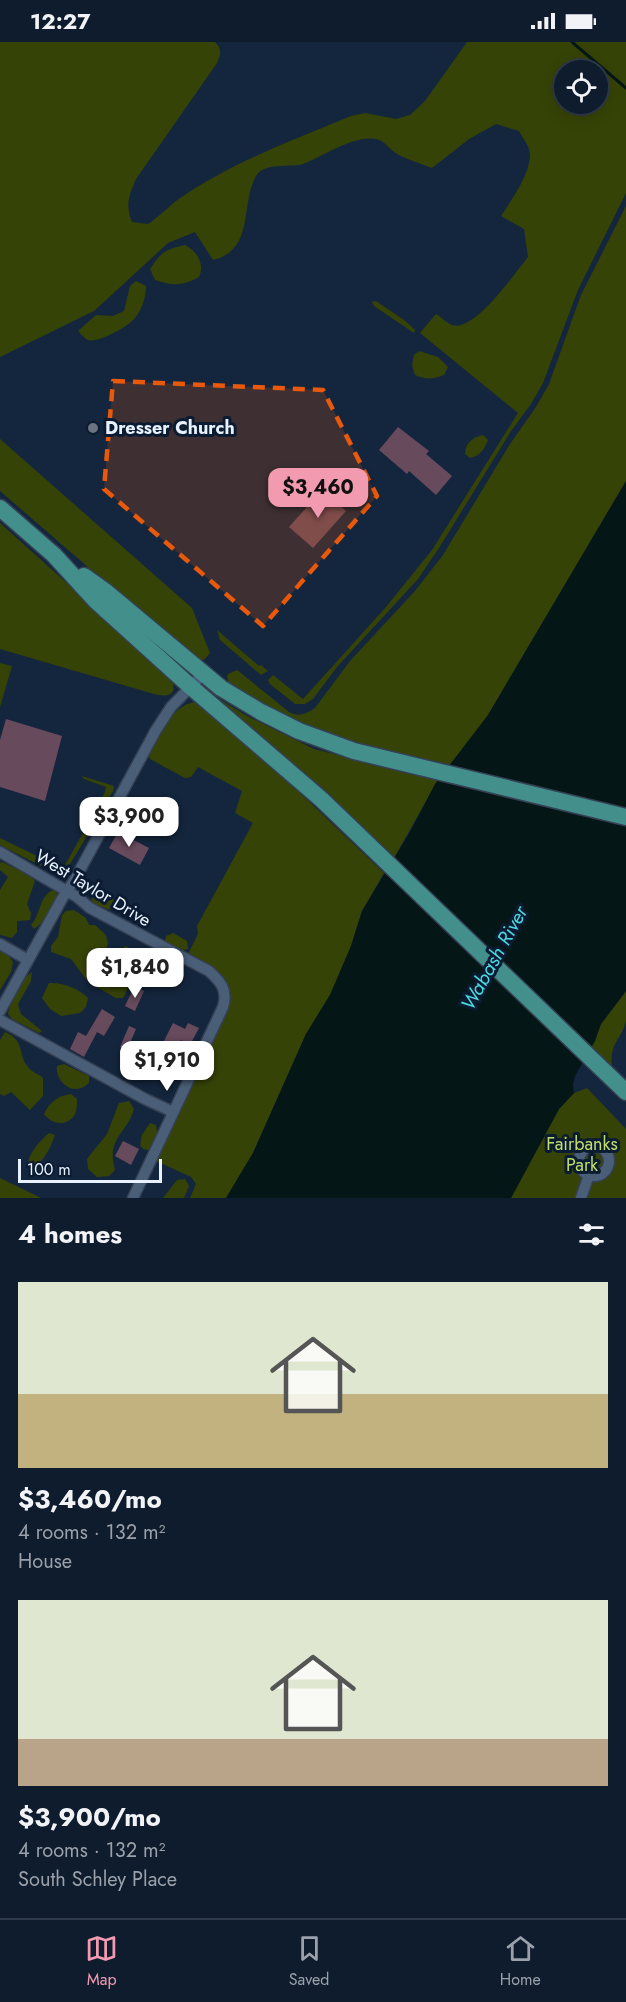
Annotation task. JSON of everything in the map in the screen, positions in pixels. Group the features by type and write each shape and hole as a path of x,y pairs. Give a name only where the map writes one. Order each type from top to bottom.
{"main road":[{"path":"0,508 54,555 105,591 622,1089"},
{"path":"197,681 242,701 282,724 334,745 626,818"}],"street":[{"path":"0,1011 156,730 171,707 197,681"},
{"name":"West Taylor Drive","path":"0,852 67,891 90,908 209,971 226,992 223,1007 173,1112"},
{"path":"0,944 28,960"},
{"path":"0,1020 173,1112 133,1198"},
{"path":"581,1198 589,1176"}],"highlighted area":[{"path":"113,381 323,390 377,496 263,626 104,489"}],"green space":[{"path":"0,42 215,42 220,52 217,63 136,179 131,190 128,205 132,222 148,224 180,198 221,173 307,134 351,116 365,113 396,119 410,115 425,101 467,42 626,42 626,193 578,290 543,383 418,579 337,667 313,699 305,704 295,704 268,680 273,675 303,699 386,607 432,550 518,413 420,333 436,314 452,325 461,325 471,320 504,288 528,257 524,229 501,216 521,184 529,165 530,156 527,144 519,131 496,124 469,139 432,168 407,159 379,140 367,139 348,143 303,164 265,169 256,176 251,188 241,237 226,255 213,260 195,232 168,243 94,311 0,357"},
{"path":"626,206 626,481 488,715 451,765 366,745 315,729 271,708 229,683 228,674 237,670 289,712 299,715 309,712 315,708 350,661 415,591 443,555 549,384 581,295"},
{"path":"185,245 199,258 201,272 199,277 177,284 155,280 150,269 157,259 168,250"},
{"path":"136,281 146,286 142,305 135,318 129,324 104,337 92,340 84,338 78,331 96,315 113,316 124,311 130,286"},
{"path":"376,301 404,320 415,330 414,333 374,306 372,302"},
{"path":"419,351 438,357 448,367 444,375 423,378 415,375 412,365 414,355"},
{"path":"483,435 488,440 485,447 479,454 470,458 465,454 468,444 476,437"},
{"path":"0,439 192,608 210,653 205,659 200,661 193,658 0,491"},
{"path":"0,523 170,676 173,691 168,695 154,694 0,649"},
{"path":"217,630 268,671 261,675 220,640"},
{"path":"0,663 12,666 0,707"},
{"path":"216,697 247,716 314,749 438,780 394,858 327,793"},
{"path":"200,703 281,775 384,873 362,911 351,946 330,995 306,1034 253,1153 226,1198 190,1198 196,1184 191,1177 154,1160 229,994 187,956 198,934 197,926 253,823 235,813 242,791 198,767 191,777 185,778 150,759 148,755 173,715 187,704"},
{"path":"82,776 114,786 105,804 100,802 106,787 84,779"},
{"path":"93,815 96,816 95,823 65,872 55,875 55,871 65,865"},
{"path":"0,838 43,859 46,864 43,867 0,845"},
{"path":"2,862 29,875 35,881 27,904 31,913 30,920 17,921 17,932 12,938 0,935 0,890 8,877 0,870"},
{"path":"53,890 57,893 52,908 34,929 31,925 45,896"},
{"path":"96,891 109,894 117,902 115,910 93,904 90,894"},
{"path":"74,910 86,918 89,925 95,925 106,935 108,944 104,953 107,959 126,946 133,951 130,982 123,998 116,998 93,985 71,959 51,952 51,946 58,937 62,915 66,911"},
{"path":"173,933 187,941 188,949 175,949 165,941 166,936"},
{"path":"0,951 8,955 13,962 11,972 0,990"},
{"path":"156,952 162,959 160,973 154,982 146,987 142,978 143,973"},
{"path":"32,972 31,981 18,1004 21,1014 42,1031 39,1033 12,1019 8,1014 20,985"},
{"path":"49,983 65,985 80,992 88,998 86,1007 80,1013 61,1016 50,1009 42,998"},
{"path":"626,991 626,1020 612,1052 612,1067 591,1047 601,1024"},
{"path":"5,1032 16,1039 30,1069 43,1078 43,1096 30,1110 11,1092 4,1096 0,1094 0,1040"},
{"path":"64,1064 89,1076 89,1083 76,1089 63,1083 58,1075 57,1066"},
{"name":"Fairbanks Park","path":"587,1088 626,1129 626,1198 511,1198 559,1109 574,1093"},
{"path":"71,1094 77,1099 77,1107 72,1118 60,1123 47,1118 44,1114 54,1100"},
{"path":"129,1101 134,1109 115,1143 113,1159 115,1170 109,1176 97,1177 88,1169 87,1159 107,1134 119,1103"},
{"path":"150,1123 156,1125 157,1136 148,1150 143,1149 140,1145 142,1135"},
{"path":"49,1133 55,1135 47,1153 34,1169 28,1167 32,1153"},
{"path":"0,1178 41,1198 0,1198"},
{"path":"185,1179 189,1186 184,1198 163,1198 177,1180"}],"water":[{"name":"Wabash River","path":"626,481 626,991 601,1024 595,1041 575,1076 574,1093 559,1109 511,1198 226,1198 253,1153 306,1034 330,995 351,946 362,911 410,832 435,784 488,715"}],"building":[{"path":"398,427 429,451 426,454 452,476 436,495 409,471 407,474 379,450"},
{"path":"322,490 346,511 313,548 289,527"},
{"path":"6,719 62,736 45,801 0,787 0,740"},
{"path":"118,832 149,848 140,865 109,848"},
{"path":"134,987 144,991 135,1011 125,1006"},
{"path":"102,1009 115,1017 104,1036 97,1032 84,1057 70,1049 78,1032 86,1036"},
{"path":"173,1023 185,1029 188,1023 199,1028 190,1045 181,1040 174,1053 161,1047"},
{"path":"129,1026 136,1029 127,1050 120,1047"},
{"path":"123,1141 139,1149 131,1165 115,1156"}],"waterway":[{"path":"572,42 626,88"}],"place":[{"name":"Dresser Church","path":"93,428"}]}
